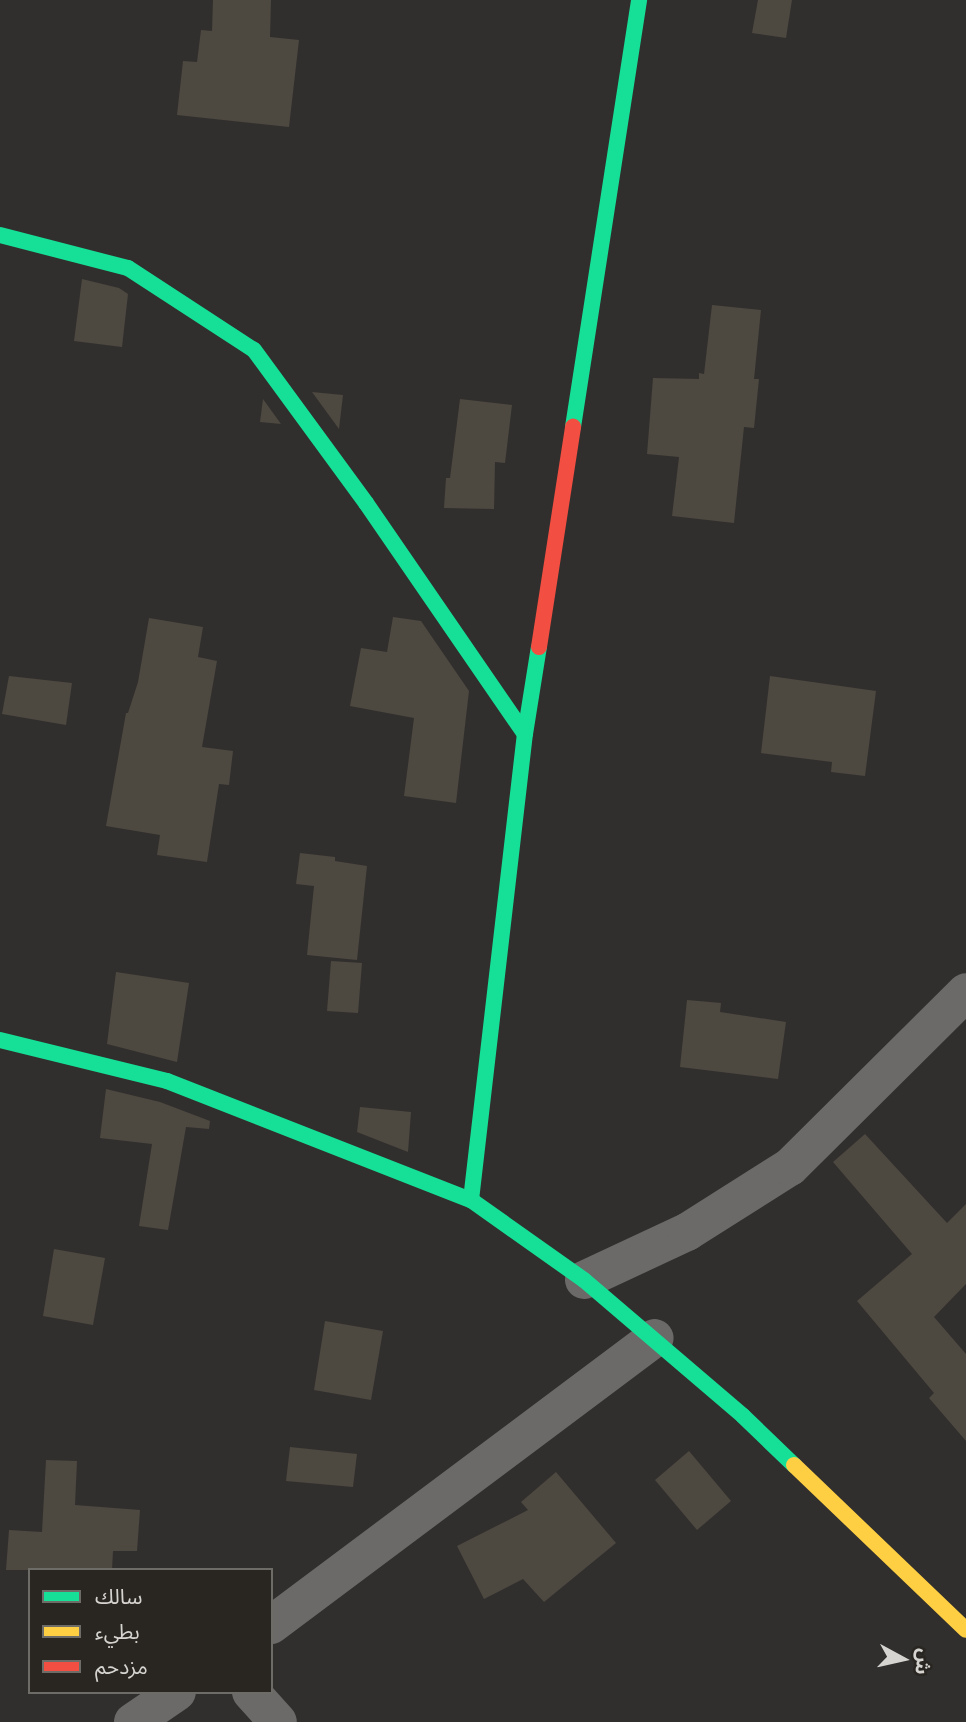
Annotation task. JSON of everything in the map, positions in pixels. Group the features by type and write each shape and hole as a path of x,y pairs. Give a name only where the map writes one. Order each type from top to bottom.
{"street":[{"path":"471,1199 525,734 639,0"},
{"path":"0,235 128,268 254,350 366,503 525,734"},
{"path":"584,1280 687,1233 790,1167 966,992"},
{"path":"0,1040 167,1081 471,1199 584,1280 654,1338 743,1416 966,1630"},
{"path":"273,1624 654,1338"},
{"path":"133,1722 174,1694"},
{"path":"253,1694 278,1722"}],"building":[{"path":"213,0 271,0 270,37 299,40 289,127 177,115 183,61 197,62 201,30 212,31"},
{"path":"758,0 792,0 786,38 752,33"},
{"path":"82,279 119,288 128,294 122,347 74,341"},
{"path":"712,305 761,310 754,379 759,379 754,428 744,427 734,523 672,516 679,457 647,454 653,378 699,379 699,373 704,374"},
{"path":"312,392 343,395 339,429"},
{"path":"263,399 281,424 260,422"},
{"path":"460,399 512,405 505,463 495,462 494,509 444,508 446,478 450,478"},
{"path":"393,617 421,621 469,691 456,803 404,796 414,718 350,706 361,648 387,652"},
{"path":"149,618 203,627 198,657 217,661 202,747 233,751 229,785 219,784 207,862 157,855 160,835 106,826 126,713 138,682"},
{"path":"9,676 72,683 66,725 2,714"},
{"path":"770,676 876,691 865,776 831,772 832,762 761,753"},
{"path":"300,853 335,857 335,861 367,866 357,960 307,955 314,886 296,884"},
{"path":"331,961 362,963 358,1013 327,1011"},
{"path":"116,972 189,983 177,1062 107,1044"},
{"path":"687,1000 721,1003 720,1012 786,1022 778,1079 680,1067"},
{"path":"106,1089 160,1102 210,1121 209,1129 186,1127 168,1230 139,1226 152,1144 100,1138"},
{"path":"360,1107 411,1112 408,1152 357,1132"},
{"path":"865,1134 947,1223 966,1204 966,1284 934,1317 966,1354 966,1441 929,1398 934,1393 857,1301 912,1254 833,1162"},
{"path":"54,1249 105,1258 93,1325 43,1316"},
{"path":"325,1321 383,1331 371,1400 314,1390"},
{"path":"290,1447 357,1454 353,1487 286,1481"},
{"path":"689,1451 731,1501 697,1530 655,1480"},
{"path":"46,1460 77,1461 75,1505 140,1510 137,1551 113,1551 112,1568 6,1570 9,1530 42,1532"},
{"path":"556,1472 616,1543 544,1602 523,1579 484,1599 457,1546 528,1510 521,1502"}],"traffic: fast":[{"path":"573,427 639,0"},
{"path":"0,235 128,268 254,350 366,503 525,734"},
{"path":"471,1200 525,734 539,647"},
{"path":"0,1040 167,1081 471,1200 584,1280 743,1416 794,1465"}],"traffic: slow":[{"path":"794,1465 966,1630"}],"traffic: jam":[{"path":"539,647 573,427"}]}
